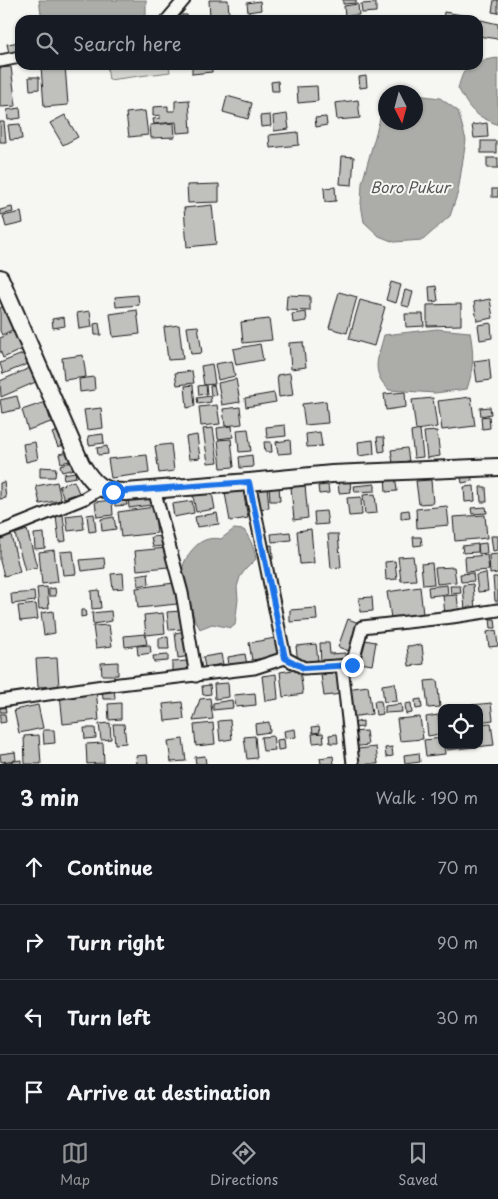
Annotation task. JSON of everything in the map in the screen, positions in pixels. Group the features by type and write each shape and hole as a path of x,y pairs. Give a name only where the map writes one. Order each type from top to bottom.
{"street":[{"path":"171,15 184,0"},
{"path":"0,61 15,58"},
{"path":"0,278 81,464 89,478 100,489 113,492 332,474 498,467"},
{"path":"249,482 285,658"},
{"path":"0,532 85,498 100,489"},
{"path":"154,489 182,594 196,676"},
{"path":"0,701 103,686 254,668 285,658 304,668 352,665 362,627 498,610"},
{"path":"342,666 353,764"}],"shaded area":[{"path":"108,70 170,70 170,72 109,80"}],"water":[{"path":"39,0 146,0 146,15 41,15"},
{"path":"498,58 498,125 483,118 474,111 466,103 458,88 465,70 483,70 483,60"},
{"name":"Boro Pukur","path":"423,96 440,98 458,111 466,140 458,192 450,216 423,240 394,242 379,236 364,222 361,204 362,183 378,126 378,130 423,130"},
{"path":"437,329 470,332 473,361 467,389 435,393 389,390 379,377 377,371 384,335"},
{"path":"234,529 244,530 252,544 256,559 240,577 237,587 238,599 235,625 231,628 212,624 200,629 194,618 182,571 184,562 201,542 215,538 221,539"}],"building":[{"path":"209,0 228,0 229,15 210,15"},
{"path":"343,0 356,0 356,3 343,4"},
{"path":"494,0 498,0 498,13 492,12"},
{"path":"260,1 261,10 248,12 247,3"},
{"path":"376,3 376,12 362,13 361,4"},
{"path":"358,4 359,15 345,15 344,6"},
{"path":"444,12 463,15 444,15"},
{"path":"483,20 498,24 498,39 483,37"},
{"path":"15,43 15,52 9,53 7,44"},
{"path":"11,67 16,106 0,107 0,68"},
{"path":"41,70 65,70 68,105 44,107"},
{"path":"192,70 212,70 212,72 192,74"},
{"path":"366,76 367,87 360,88 359,77"},
{"path":"29,77 39,77 39,89 30,90"},
{"path":"278,81 279,91 272,91 271,82"},
{"path":"317,86 318,101 298,103 297,87"},
{"path":"227,96 252,103 248,119 223,112"},
{"path":"189,100 191,132 177,133 176,122 154,124 153,119 160,118 160,115 153,116 153,107 168,106 168,111 175,111 175,101"},
{"path":"358,100 360,118 337,120 335,103"},
{"path":"20,108 21,118 8,120 7,110"},
{"path":"145,111 148,135 129,137 126,113"},
{"path":"287,114 289,129 274,131 273,116"},
{"path":"65,115 78,137 63,145 50,123"},
{"path":"270,115 271,126 261,127 260,116"},
{"path":"326,117 327,125 316,127 315,118"},
{"path":"0,122 4,122 6,142 0,142"},
{"path":"174,123 175,137 151,138 150,125"},
{"path":"487,123 488,137 474,138 472,125"},
{"path":"20,124 22,139 10,140 8,125"},
{"path":"298,132 299,145 270,148 269,135"},
{"path":"481,141 496,141 496,153 481,153"},
{"path":"342,156 354,157 352,185 340,184"},
{"path":"487,158 498,158 498,168 487,168"},
{"path":"219,184 219,202 188,203 187,185"},
{"path":"335,187 336,201 325,202 324,188"},
{"path":"492,189 498,189 498,197 492,197"},
{"path":"212,205 216,244 187,247 184,208"},
{"path":"12,207 13,212 0,215 0,210"},
{"path":"21,212 23,223 6,227 3,216"},
{"path":"391,282 401,285 396,303 386,300"},
{"path":"436,286 438,301 430,302 429,287"},
{"path":"405,290 413,292 409,307 401,305"},
{"path":"339,292 357,297 347,333 329,328"},
{"path":"138,295 139,305 116,307 115,297"},
{"path":"287,295 310,296 310,311 286,310"},
{"path":"490,299 493,318 477,321 474,302"},
{"path":"360,300 385,307 374,346 349,339"},
{"path":"461,304 461,325 427,326 427,305"},
{"path":"5,305 16,328 2,335 0,331 0,308"},
{"path":"137,310 140,334 113,337 110,314"},
{"path":"90,311 92,327 79,329 77,313"},
{"path":"306,312 307,321 293,323 292,314"},
{"path":"405,314 423,314 424,326 406,327"},
{"path":"64,317 65,326 53,328 52,319"},
{"path":"269,319 272,340 243,343 241,322"},
{"path":"99,323 101,335 95,335 94,324"},
{"path":"491,323 492,338 480,340 478,325"},
{"path":"179,325 183,359 168,360 164,327"},
{"path":"198,326 202,353 191,354 187,327"},
{"path":"17,330 25,348 3,358 0,350 0,338"},
{"path":"303,342 306,367 291,369 289,343"},
{"path":"260,344 263,360 236,365 233,349"},
{"path":"25,353 30,363 3,374 0,363"},
{"path":"83,355 86,377 64,380 62,358"},
{"path":"489,359 491,380 477,382 474,361"},
{"path":"232,361 235,376 218,380 215,364"},
{"path":"212,364 215,384 204,385 201,366"},
{"path":"32,367 38,381 1,397 0,381"},
{"path":"192,371 194,383 177,385 175,373"},
{"path":"290,373 293,395 279,397 277,375"},
{"path":"94,377 95,390 80,392 79,379"},
{"path":"236,379 240,402 222,405 218,383"},
{"path":"193,385 195,406 187,408 185,386"},
{"path":"206,385 207,394 199,395 198,386"},
{"path":"214,385 216,395 211,396 210,386"},
{"path":"405,392 406,407 386,410 384,394"},
{"path":"274,393 276,402 246,407 245,398"},
{"path":"17,396 20,409 2,413 0,400"},
{"path":"210,396 211,402 198,404 197,398"},
{"path":"471,397 475,426 442,430 438,401"},
{"path":"433,398 437,427 416,430 412,400"},
{"path":"326,401 328,423 305,425 302,404"},
{"path":"45,402 51,422 28,430 22,410"},
{"path":"217,405 220,424 201,426 199,407"},
{"path":"240,407 242,424 225,426 223,409"},
{"path":"490,407 491,414 481,416 480,408"},
{"path":"101,408 103,428 87,430 84,410"},
{"path":"489,416 490,428 482,429 481,417"},
{"path":"285,425 286,436 267,438 266,427"},
{"path":"232,426 233,437 218,439 217,428"},
{"path":"213,428 218,462 208,463 203,429"},
{"path":"248,429 251,451 239,452 237,430"},
{"path":"420,430 423,457 414,458 411,432"},
{"path":"59,431 64,445 58,447 52,433"},
{"path":"437,431 440,456 427,458 424,432"},
{"path":"320,432 322,446 307,447 306,434"},
{"path":"103,434 104,443 89,445 88,436"},
{"path":"197,435 200,458 189,459 186,437"},
{"path":"377,437 384,437 385,451 379,452"},
{"path":"231,439 234,467 221,468 218,440"},
{"path":"290,440 291,453 278,454 276,442"},
{"path":"373,440 374,454 359,456 358,442"},
{"path":"35,442 38,459 26,462 23,444"},
{"path":"264,442 271,442 272,452 265,452"},
{"path":"171,444 174,471 159,473 155,446"},
{"path":"107,446 108,454 98,455 97,448"},
{"path":"407,448 409,461 393,463 391,450"},
{"path":"68,452 70,461 61,463 59,454"},
{"path":"147,455 149,473 111,478 108,459"},
{"path":"252,455 253,467 240,468 239,457"},
{"path":"72,462 74,469 62,472 60,465"},
{"path":"40,467 56,468 55,477 40,477"},
{"path":"471,471 472,481 462,483 460,472"},
{"path":"75,472 76,477 64,479 63,474"},
{"path":"395,474 397,491 386,492 385,475"},
{"path":"431,480 433,503 419,504 416,481"},
{"path":"74,481 79,493 64,498 59,486"},
{"path":"350,481 351,492 339,493 338,482"},
{"path":"4,482 6,498 0,499 0,483"},
{"path":"57,482 61,500 40,504 36,486"},
{"path":"375,484 375,491 355,492 354,486"},
{"path":"269,485 279,485 280,501 270,501"},
{"path":"305,485 308,518 294,520 291,487"},
{"path":"328,485 329,493 319,494 318,486"},
{"path":"267,486 269,508 257,509 255,487"},
{"path":"474,486 475,501 465,502 464,487"},
{"path":"480,487 486,487 487,502 481,502"},
{"path":"243,490 248,518 230,521 225,493"},
{"path":"150,493 151,505 129,508 128,495"},
{"path":"212,493 215,509 196,512 193,496"},
{"path":"375,494 377,513 365,514 363,495"},
{"path":"126,497 127,505 115,506 114,498"},
{"path":"361,497 362,515 349,516 347,498"},
{"path":"112,500 113,515 97,517 95,502"},
{"path":"192,501 194,513 174,517 172,504"},
{"path":"447,506 449,525 417,528 416,509"},
{"path":"154,507 157,533 121,537 118,512"},
{"path":"486,507 487,513 472,514 471,508"},
{"path":"409,510 410,518 401,519 401,511"},
{"path":"326,511 328,524 315,525 314,512"},
{"path":"217,513 219,524 197,527 195,517"},
{"path":"82,514 84,529 68,531 66,516"},
{"path":"94,514 96,531 89,532 87,515"},
{"path":"63,515 66,541 59,542 56,516"},
{"path":"485,515 487,538 455,541 453,517"},
{"path":"114,517 116,529 102,531 101,519"},
{"path":"311,529 314,563 300,564 297,531"},
{"path":"27,530 37,567 25,570 15,534"},
{"path":"290,532 291,540 272,542 271,534"},
{"path":"44,533 45,548 35,549 34,534"},
{"path":"328,534 338,534 341,567 331,568"},
{"path":"11,535 20,572 4,576 0,561 0,537"},
{"path":"162,536 163,546 153,547 151,537"},
{"path":"491,536 498,536 498,550 493,551"},
{"path":"413,537 421,537 422,545 414,546"},
{"path":"486,543 487,553 479,554 478,544"},
{"path":"478,544 478,552 463,553 462,546"},
{"path":"272,545 273,559 266,560 264,546"},
{"path":"166,548 168,567 137,570 135,551"},
{"path":"54,550 58,582 42,584 39,552"},
{"path":"73,551 76,574 63,575 60,552"},
{"path":"498,554 498,573 490,574 489,555"},
{"path":"487,555 489,570 466,572 465,557"},
{"path":"413,556 416,580 401,581 398,557"},
{"path":"104,558 105,568 82,571 80,560"},
{"path":"395,561 397,579 386,580 385,562"},
{"path":"432,563 434,584 423,585 421,564"},
{"path":"454,567 456,582 437,584 435,568"},
{"path":"123,573 124,588 113,589 111,574"},
{"path":"148,573 149,584 138,586 137,575"},
{"path":"473,573 474,581 461,582 460,574"},
{"path":"486,573 488,591 478,592 476,575"},
{"path":"493,577 498,577 498,601 495,601"},
{"path":"174,583 177,604 138,608 136,588"},
{"path":"473,584 475,611 465,611 463,585"},
{"path":"447,585 448,594 429,596 428,587"},
{"path":"450,586 460,586 461,593 451,594"},
{"path":"47,587 49,608 39,609 37,588"},
{"path":"420,587 423,614 391,618 387,592"},
{"path":"55,588 56,596 49,596 49,589"},
{"path":"99,590 101,608 92,609 91,591"},
{"path":"34,592 35,601 12,604 11,594"},
{"path":"457,595 459,613 445,614 443,596"},
{"path":"372,597 373,611 360,612 359,598"},
{"path":"36,604 38,619 20,621 18,606"},
{"path":"316,608 317,620 290,622 290,610"},
{"path":"81,610 85,610 86,616 81,617"},
{"path":"53,611 55,633 44,635 41,613"},
{"path":"111,611 112,621 93,624 92,613"},
{"path":"181,611 183,629 169,630 167,612"},
{"path":"163,613 165,633 146,635 144,615"},
{"path":"348,619 359,623 349,651 338,647"},
{"path":"490,619 495,619 496,628 491,628"},
{"path":"109,625 112,646 96,648 93,626"},
{"path":"496,630 498,646 489,647 487,632"},
{"path":"186,631 190,656 178,658 175,633"},
{"path":"145,634 147,644 125,647 124,636"},
{"path":"168,637 169,649 159,649 159,638"},
{"path":"275,638 278,656 252,660 249,643"},
{"path":"364,640 376,642 372,665 360,663"},
{"path":"320,643 329,643 330,654 345,653 345,662 321,664"},
{"path":"316,644 318,660 298,663 296,646"},
{"path":"150,645 151,653 138,655 137,646"},
{"path":"422,645 424,664 409,666 407,646"},
{"path":"221,654 223,664 205,667 203,657"},
{"path":"245,654 247,665 229,668 228,657"},
{"path":"168,655 168,661 154,662 153,656"},
{"path":"57,658 59,686 38,687 36,659"},
{"path":"188,661 188,673 172,674 172,662"},
{"path":"118,662 118,675 102,675 101,663"},
{"path":"300,669 303,694 283,697 280,672"},
{"path":"339,673 342,694 324,696 321,675"},
{"path":"276,674 278,699 265,701 262,676"},
{"path":"437,680 440,704 438,707 428,708 425,681"},
{"path":"228,683 229,697 215,699 214,684"},
{"path":"395,683 397,701 384,702 382,685"},
{"path":"210,685 211,694 203,695 202,686"},
{"path":"114,686 115,699 103,699 102,687"},
{"path":"368,686 372,714 350,717 346,689"},
{"path":"96,690 99,720 63,724 60,694"},
{"path":"255,693 256,705 236,707 234,695"},
{"path":"210,698 213,719 193,721 200,699"},
{"path":"421,699 422,708 416,709 415,700"},
{"path":"232,700 233,708 213,710 213,703"},
{"path":"374,701 381,701 383,714 376,715"},
{"path":"182,702 184,719 165,721 163,704"},
{"path":"121,703 121,719 109,720 108,704"},
{"path":"411,703 412,713 406,714 405,704"},
{"path":"491,703 493,720 483,721 482,704"},
{"path":"401,704 402,712 385,713 385,706"},
{"path":"38,705 43,728 19,733 14,710"},
{"path":"0,707 5,707 6,712 0,712"},
{"path":"0,714 5,714 6,722 0,723"},
{"path":"438,715 438,734 428,736 426,717"},
{"path":"420,717 423,739 400,741 397,719"},
{"path":"230,720 232,739 220,741 218,721"},
{"path":"363,721 363,727 352,728 352,723"},
{"path":"269,722 270,732 256,734 255,724"},
{"path":"110,723 111,739 101,740 99,724"},
{"path":"213,723 215,744 196,746 194,725"},
{"path":"491,723 494,745 483,746 483,724"},
{"path":"113,724 124,724 126,743 115,744"},
{"path":"319,726 320,732 313,733 312,727"},
{"path":"84,728 95,728 96,738 85,739"},
{"path":"295,729 296,737 285,738 284,731"},
{"path":"43,730 54,730 55,743 44,744"},
{"path":"366,731 368,745 352,747 350,732"},
{"path":"323,733 324,742 313,743 312,734"},
{"path":"337,734 338,743 330,743 329,735"},
{"path":"39,735 41,764 25,764 24,736"},
{"path":"255,736 257,758 247,759 244,737"},
{"path":"273,736 275,750 263,751 261,737"},
{"path":"438,738 438,749 444,749 445,754 426,756 424,740"},
{"path":"183,739 186,761 171,762 168,741"},
{"path":"284,739 285,749 278,750 277,740"},
{"path":"103,743 104,763 87,764 86,744"},
{"path":"376,747 378,764 359,764 358,749"},
{"path":"392,747 393,756 386,757 385,748"},
{"path":"15,752 16,760 1,762 0,754"},
{"path":"419,753 420,762 405,764 404,755"},
{"path":"147,755 148,764 137,764 136,756"},
{"path":"205,756 206,764 196,764 195,757"},
{"path":"333,756 334,764 321,764 320,758"},
{"path":"21,760 21,764 3,763"}],"route":[{"path":"113,492 249,482 285,658 304,668 352,665"}]}
